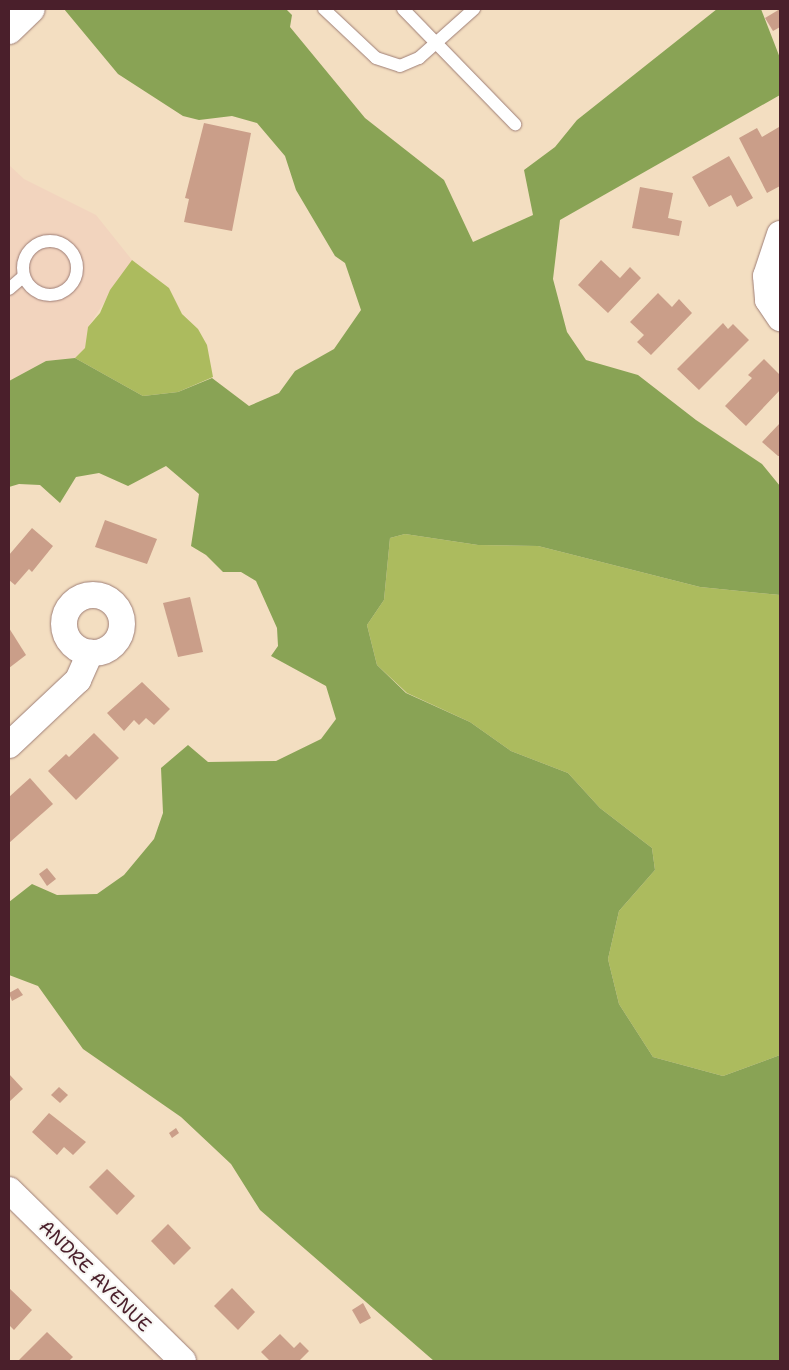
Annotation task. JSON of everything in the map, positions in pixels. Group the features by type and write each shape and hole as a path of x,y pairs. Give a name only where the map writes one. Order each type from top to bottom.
{"main road":[{"path":"9,30 31,9"}],"street":[{"path":"780,234 766,276 768,300 780,318"},
{"path":"11,737 78,680 90,653"},
{"name":"ANDRE AVENUE","path":"9,1190 183,1361"}],"lane":[{"path":"324,9 376,58 400,66 419,58 474,9"},
{"path":"403,9 515,124"},
{"path":"50,240 67,246 76,261 74,280 62,293 53,295 35,291 24,277 23,259 34,245 42,241 50,240"},
{"path":"9,289 24,277"}],"shaded area":[{"path":"9,165 24,179 96,215 132,260 88,327 85,348 75,358 46,361 9,381"}],"green space":[{"path":"64,9 286,9 292,15 290,27 365,118 444,180 473,242 533,215 524,170 555,147 577,120 717,9 761,9 780,58 780,95 560,220 553,279 567,332 586,360 638,375 696,420 762,464 780,486 780,595 700,587 538,546 478,545 405,534 390,538 384,600 367,625 377,665 406,693 470,722 511,751 568,773 600,808 652,848 655,870 619,911 608,959 619,1004 653,1057 723,1076 780,1055 780,1361 434,1361 260,1210 231,1164 181,1117 83,1049 38,986 9,975 9,902 32,884 57,895 97,894 124,875 154,839 163,813 161,768 188,745 208,762 276,761 321,739 336,719 326,686 271,656 278,646 277,628 256,581 241,572 223,572 206,555 191,546 199,494 166,466 128,486 99,473 76,477 60,503 40,485 19,484 9,487 9,381 46,361 75,358 143,396 178,392 212,378 249,406 279,393 295,371 334,349 361,310 345,263 335,256 296,190 285,156 257,123 232,116 199,120 183,116 118,74"},
{"path":"132,260 169,288 182,314 198,329 207,345 213,377 178,392 143,396 75,358 85,348 88,327 100,313 110,290"},
{"path":"405,534 478,545 538,546 700,587 780,595 780,1055 723,1076 653,1057 619,1004 608,959 619,911 655,870 652,848 600,808 568,773 511,751 470,722 407,693 377,665 367,625 384,600 390,538"}],"building":[{"path":"780,9 780,27 773,31 765,18"},
{"path":"204,123 251,133 232,231 184,222 189,199 185,198"},
{"path":"779,127 780,186 767,193 739,138 757,128 762,137"},
{"path":"729,156 753,198 737,207 731,195 709,207 692,177"},
{"path":"640,187 673,193 668,218 682,221 679,236 632,228"},
{"path":"601,260 620,278 630,267 641,278 608,313 578,285"},
{"path":"658,293 672,307 679,299 692,313 651,355 637,342 644,335 630,322"},
{"path":"723,323 728,329 733,324 749,340 699,390 677,369"},
{"path":"764,359 780,375 780,390 746,426 725,406 752,378 748,375"},
{"path":"780,423 780,456 778,456 762,442"},
{"path":"105,520 157,539 147,564 95,547"},
{"path":"32,528 53,546 32,572 29,569 15,585 9,580 9,555"},
{"path":"190,597 203,652 178,657 163,603"},
{"path":"9,628 26,655 9,668"},
{"path":"142,682 170,709 154,725 146,718 139,725 134,720 124,731 107,713"},
{"path":"94,733 119,758 76,800 48,771 66,754 69,757"},
{"path":"30,778 53,804 9,843 9,797"},
{"path":"47,868 56,879 47,886 39,874"},
{"path":"18,988 23,995 12,1001 9,993"},
{"path":"9,1074 23,1089 9,1102"},
{"path":"59,1087 68,1095 60,1103 51,1095"},
{"path":"49,1113 86,1142 73,1155 64,1147 57,1155 32,1132"},
{"path":"176,1128 179,1133 172,1138 169,1133"},
{"path":"107,1169 135,1196 117,1215 89,1187"},
{"path":"168,1224 191,1248 174,1265 151,1241"},
{"path":"9,1288 32,1310 14,1330 9,1325"},
{"path":"232,1288 255,1312 238,1330 214,1306"},
{"path":"363,1303 371,1318 360,1324 352,1310"},
{"path":"47,1332 73,1357 69,1361 18,1361"},
{"path":"280,1334 294,1348 300,1342 309,1351 299,1361 270,1361 261,1352"}]}
